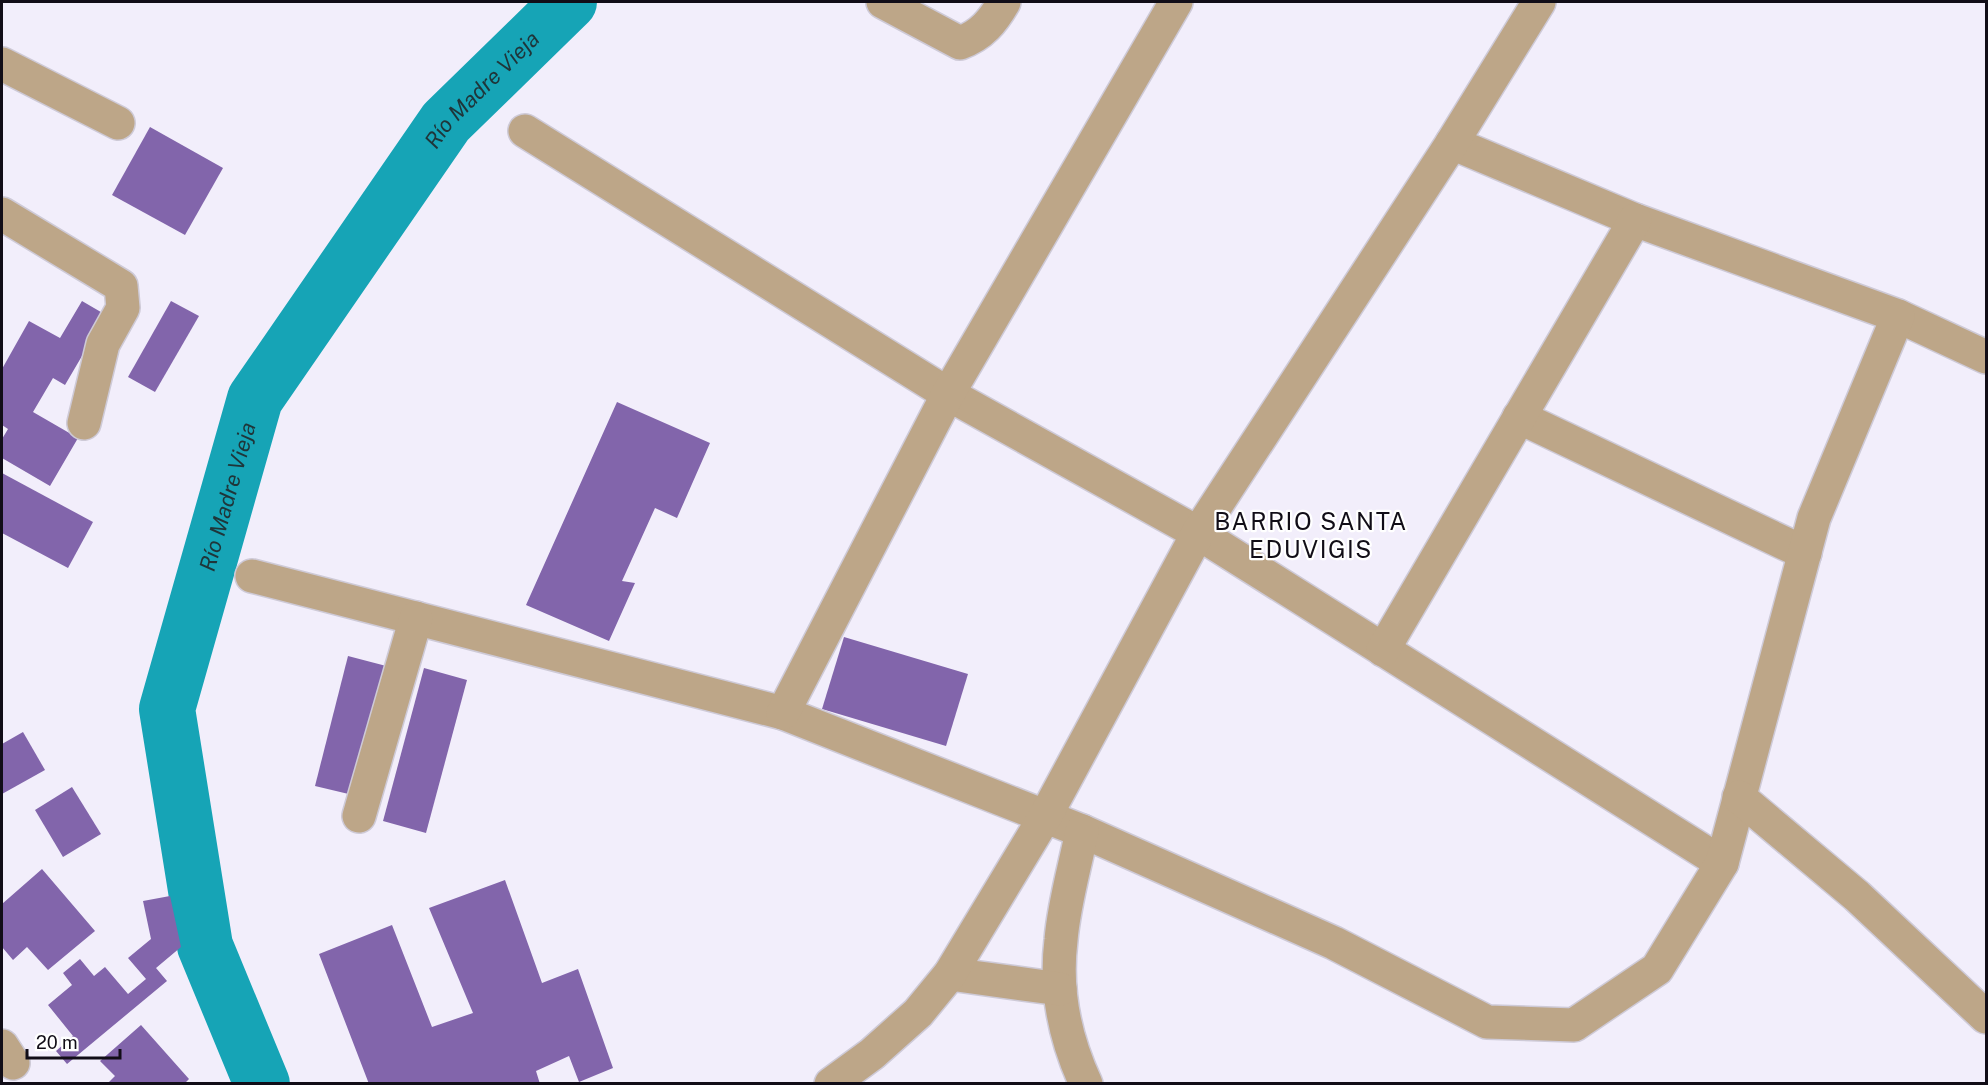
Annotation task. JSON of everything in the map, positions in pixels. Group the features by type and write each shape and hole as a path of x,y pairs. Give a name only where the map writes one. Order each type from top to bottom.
{"street":[{"path":"883,2 960,43 976,36 987,27 1004,2"},
{"path":"783,713 948,394 1176,2"},
{"path":"831,1083 872,1054 911,1020 950,974 1046,815 1198,533 1452,142 1539,2"},
{"path":"2,64 118,123"},
{"path":"525,131 948,394 1198,533 1722,863"},
{"path":"1452,142 1635,220 1898,316 1986,357"},
{"path":"2,214 121,286 123,309 104,344 84,423"},
{"path":"1383,650 1635,220"},
{"path":"252,576 783,713 1046,815 1334,943 1487,1022 1574,1025 1657,969 1722,863 1814,518 1898,316"},
{"path":"1519,417 1805,553"},
{"path":"359,816 416,618"},
{"path":"1739,797 1857,896 1986,1017"},
{"path":"1082,831 1061,938 1060,989 1070,1044 1086,1083"},
{"path":"950,974 1060,989"}],"building":[{"path":"150,127 223,168 185,235 112,195"},
{"path":"82,301 106,315 65,385 53,378 33,412 78,438 50,486 2,458 2,439 8,429 2,425 2,369 29,321 60,338"},
{"path":"171,301 199,316 155,392 128,377"},
{"path":"617,402 710,443 677,518 655,508 622,581 635,583 609,641 526,605"},
{"path":"2,473 93,522 68,568 2,533"},
{"path":"844,637 968,674 946,746 822,709"},
{"path":"348,656 390,667 357,796 315,786"},
{"path":"424,668 467,680 426,833 383,821"},
{"path":"23,732 45,770 2,794 2,744"},
{"path":"72,787 101,834 63,857 35,810"},
{"path":"42,869 95,931 48,970 27,947 13,960 2,947 2,904"},
{"path":"505,880 542,983 578,969 613,1068 579,1082 569,1056 536,1071 540,1084 369,1084 319,954 392,925 432,1027 473,1013 429,908"},
{"path":"170,896 181,947 156,968 167,981 67,1064 56,1051 73,1036 48,1005 72,985 63,973 80,959 94,976 105,967 128,994 146,979 128,958 151,939 143,901"},
{"path":"141,1025 189,1079 184,1084 107,1084 115,1076 100,1061"}],"waterway":[{"name":"Río Madre Vieja","path":"262,1084 205,946 167,709 255,399 446,122 569,2"}],"district":[{"name":"BARRIO SANTA EDUVIGIS","path":"1311,535"}]}
